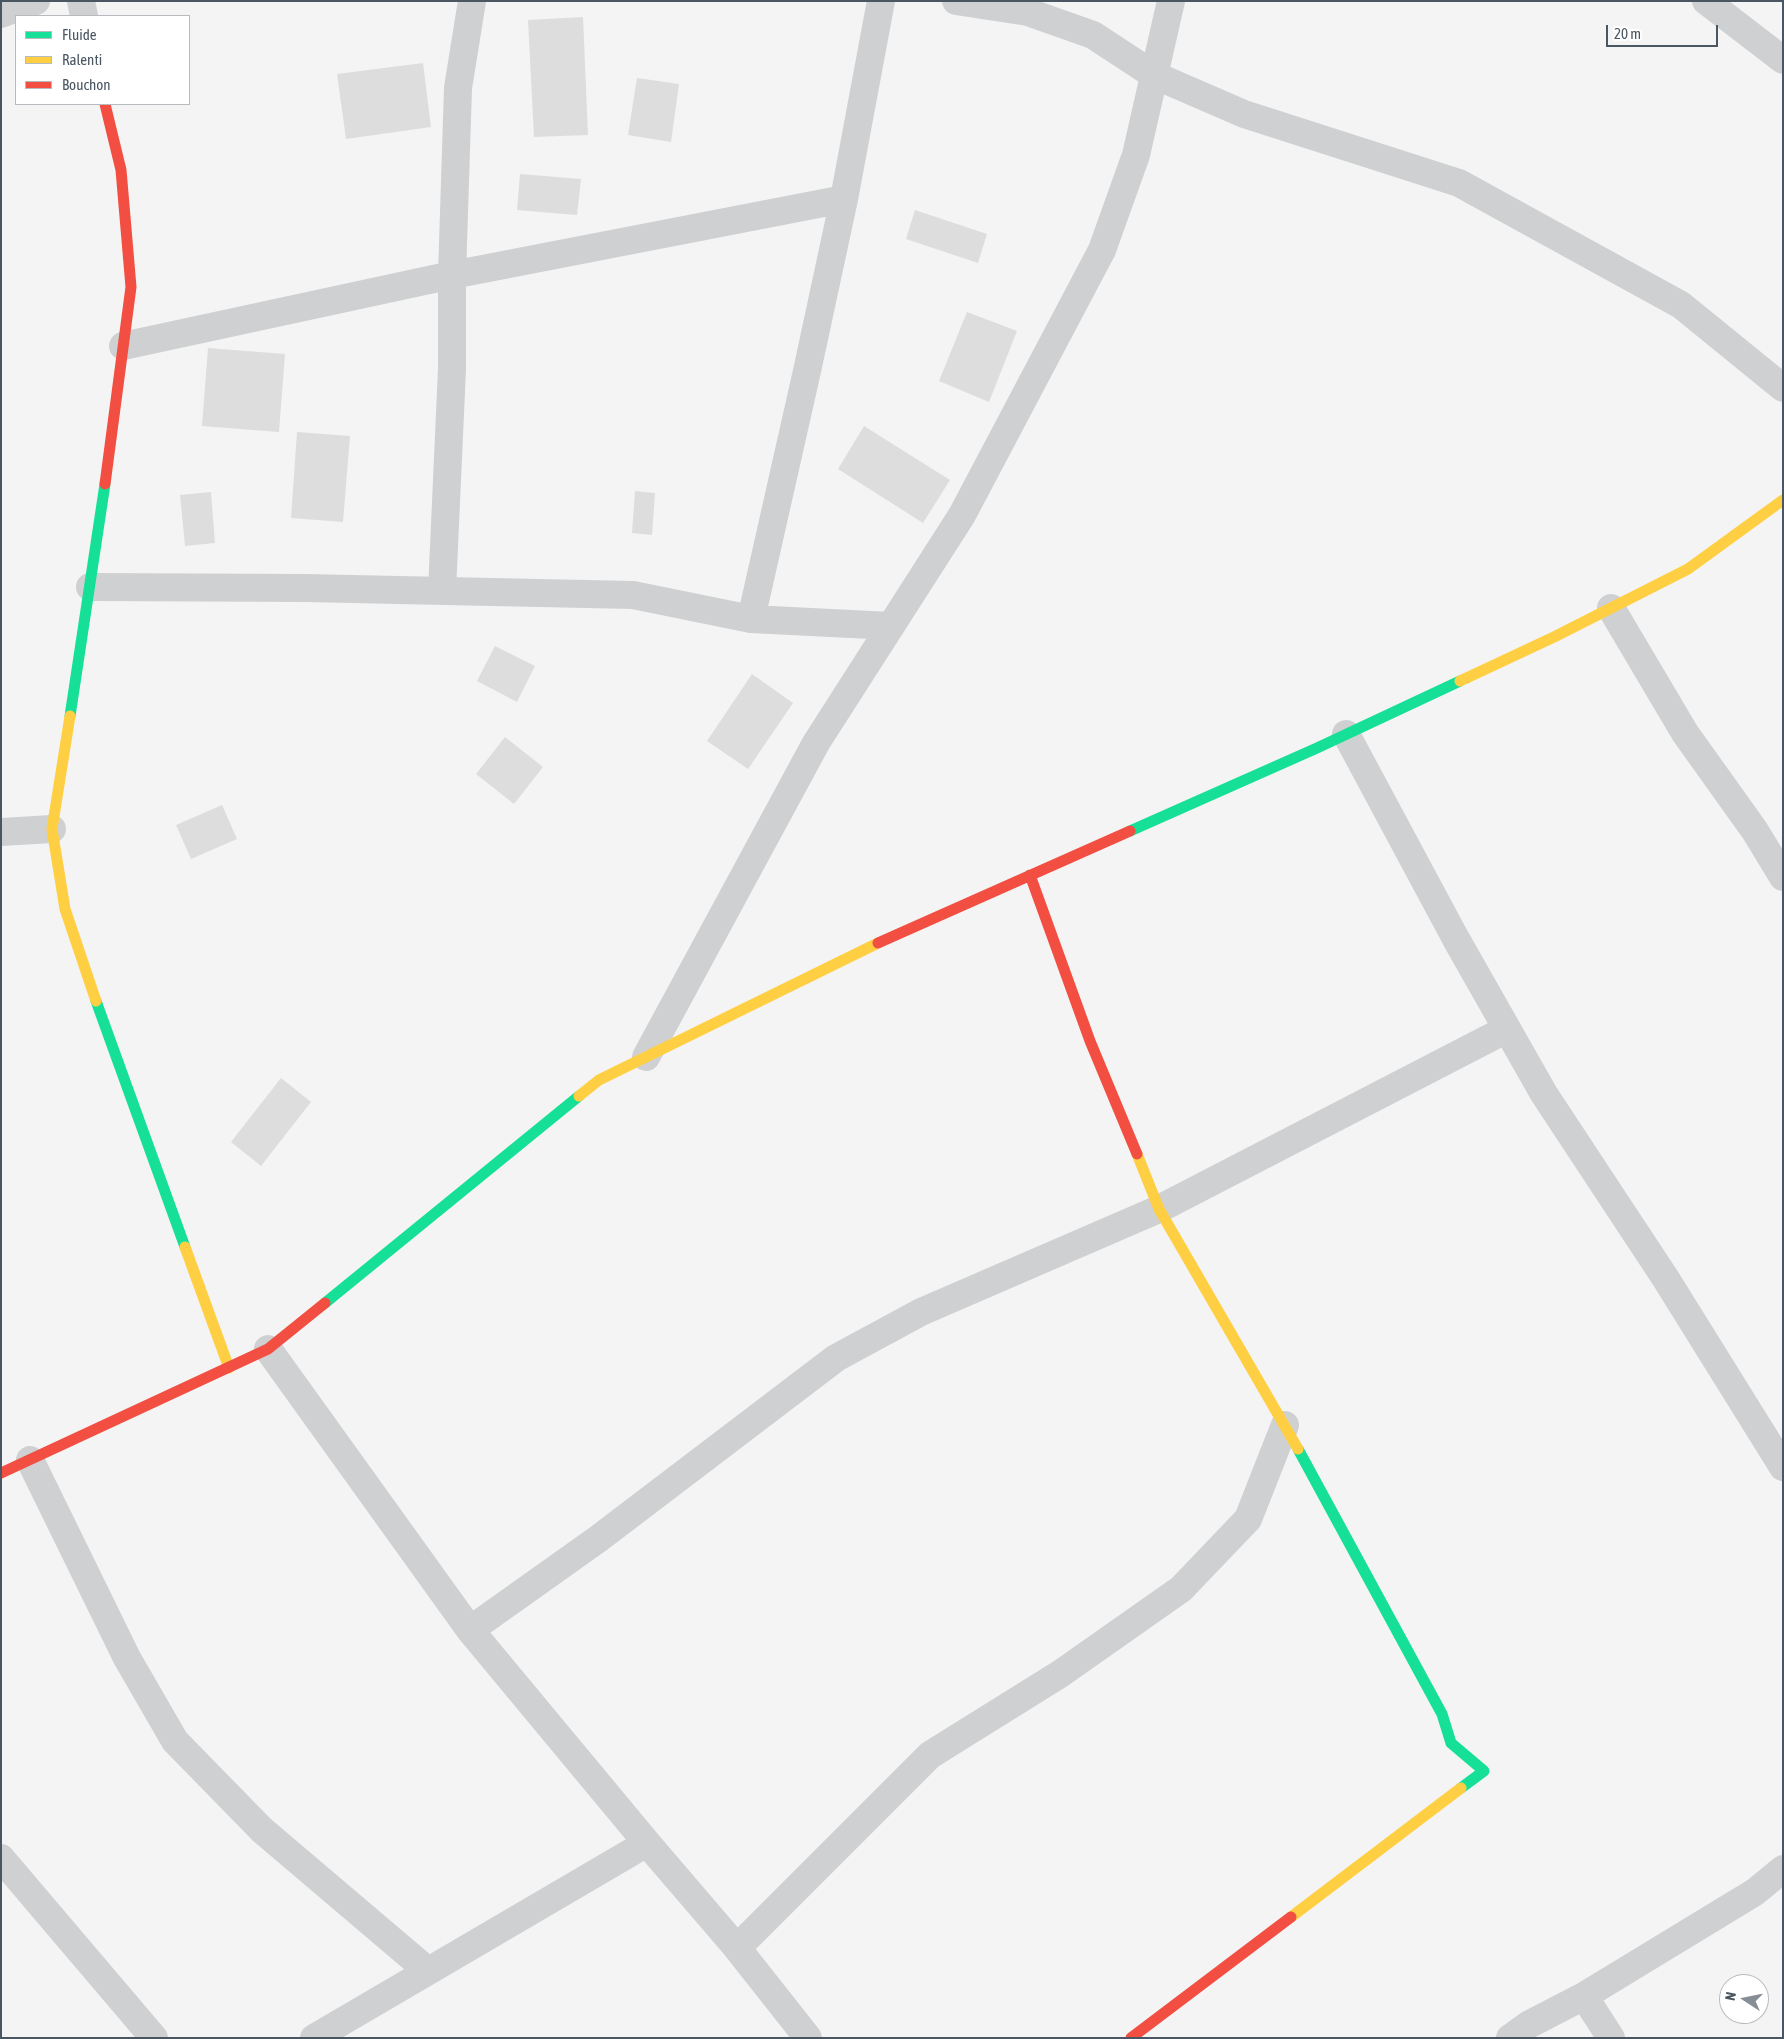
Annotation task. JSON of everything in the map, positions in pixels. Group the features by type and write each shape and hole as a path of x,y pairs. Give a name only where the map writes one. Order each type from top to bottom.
{"street":[{"path":"1,14 36,1"},
{"path":"81,1 84,15"},
{"path":"442,591 452,369 452,275 458,88 472,1"},
{"path":"751,618 844,199 881,1"},
{"path":"956,1 1028,12 1093,35 1154,75 1244,114 1459,183 1681,305 1783,388"},
{"path":"646,1057 816,743 962,515 1102,250 1136,155 1171,1"},
{"path":"1706,1 1783,60"},
{"path":"105,105 121,170 131,287 90,587 52,828 65,909 117,1064 228,1368"},
{"path":"123,346 452,275 844,199"},
{"path":"1,1473 268,1349 599,1080 852,955 1346,734 1554,637 1688,569 1783,500"},
{"path":"90,587 633,595 751,618 891,626"},
{"path":"1611,608 1685,733 1755,831 1783,877"},
{"path":"1346,734 1456,939 1544,1094 1666,1279 1783,1467"},
{"path":"1,832 52,828"},
{"path":"1030,875 1090,1041 1159,1209 1285,1424 1442,1714 1450,1743 1484,1771 1131,2038"},
{"path":"470,1630 598,1539 836,1358 921,1312 1159,1209 1507,1029"},
{"path":"268,1349 470,1630 737,1948 808,2038"},
{"path":"737,1948 930,1755 1060,1674 1181,1589 1248,1519 1285,1424"},
{"path":"30,1460 127,1658 175,1741 262,1830 428,1971"},
{"path":"314,2038 647,1843"},
{"path":"1,1858 154,2038"},
{"path":"1510,2038 1528,2025 1584,1996 1755,1892 1783,1869"},
{"path":"1584,1996 1611,2038"}],"building":[{"path":"583,17 588,135 534,137 528,20"},
{"path":"423,63 431,127 346,139 337,74"},
{"path":"637,78 679,84 671,142 628,135"},
{"path":"520,174 581,179 577,215 517,210"},
{"path":"915,210 987,234 978,263 906,239"},
{"path":"967,312 1017,331 989,402 939,381"},
{"path":"208,348 285,354 279,432 202,426"},
{"path":"864,426 950,480 923,523 838,469"},
{"path":"297,432 350,436 343,522 291,518"},
{"path":"635,491 655,493 652,535 632,533"},
{"path":"211,492 215,543 185,546 180,495"},
{"path":"495,646 535,666 517,702 477,681"},
{"path":"752,674 793,703 748,769 707,741"},
{"path":"505,737 543,767 514,804 476,774"},
{"path":"222,805 237,839 191,859 176,825"},
{"path":"281,1078 311,1102 261,1166 231,1142"}],"traffic: fast":[{"path":"70,716 105,484"},
{"path":"1130,831 1317,748 1460,681"},
{"path":"96,1001 185,1247"},
{"path":"325,1303 579,1096"},
{"path":"1298,1449 1442,1714 1451,1743 1484,1771 1461,1788"}],"traffic: slow":[{"path":"1460,681 1554,637 1688,569 1783,500"},
{"path":"70,716 52,829 65,909 96,1001"},
{"path":"579,1096 599,1080 878,943"},
{"path":"1137,1154 1159,1209 1298,1449"},
{"path":"185,1247 229,1368"},
{"path":"1291,1917 1461,1788"}],"traffic: jam":[{"path":"105,105 121,170 131,287 105,484"},
{"path":"878,943 1130,831"},
{"path":"1030,875 1090,1041 1137,1154"},
{"path":"1,1473 268,1349 325,1303"},
{"path":"1131,2038 1291,1917"}]}
